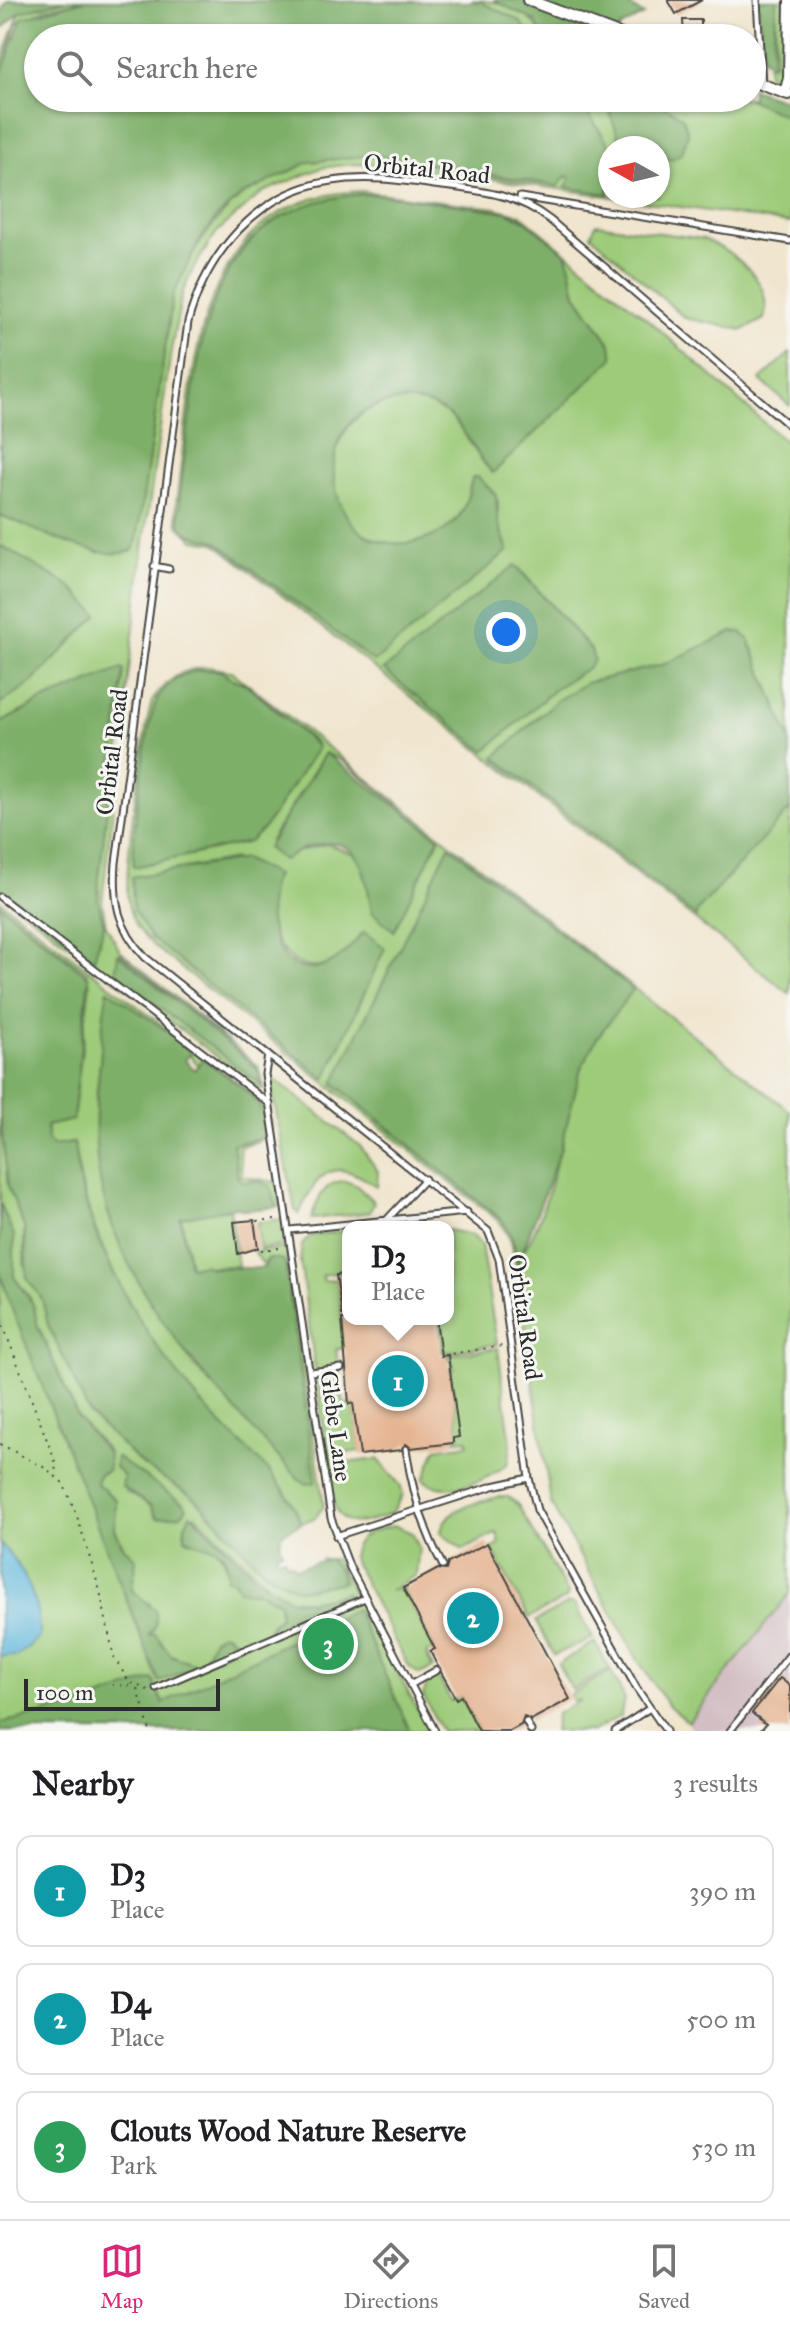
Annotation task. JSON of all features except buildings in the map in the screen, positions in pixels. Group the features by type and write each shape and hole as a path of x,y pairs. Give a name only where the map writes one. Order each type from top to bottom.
{"street":[{"path":"528,0 592,24"},
{"path":"766,86 787,94 790,0"}],"lane":[{"path":"757,0 757,24"},
{"name":"Orbital Road","path":"666,1731 545,1528 529,1478 496,1244 467,1212 145,957 126,933 115,905 116,863 188,322 207,270 226,243 247,221 273,202 329,181 387,179 495,193 519,200 550,220 790,426"},
{"path":"495,193 790,241"},
{"path":"154,566 169,569"},
{"path":"0,897 271,1104"},
{"name":"Glebe Lane","path":"268,1055 264,1067 336,1536 435,1731"},
{"path":"383,1220 425,1179"},
{"path":"374,1221 467,1212"},
{"path":"290,1230 342,1224"},
{"path":"310,1372 341,1368"},
{"path":"406,1449 428,1538 443,1566"},
{"path":"336,1536 529,1478"},
{"path":"156,1688 365,1598"},
{"path":"730,1731 790,1654"},
{"path":"410,1685 437,1670"},
{"path":"615,1731 650,1708"},
{"path":"526,1722 531,1731"}],"path":[{"path":"257,1221 288,1217"},
{"path":"261,1250 292,1246"},
{"path":"0,1318 55,1461 55,1476"},
{"path":"444,1355 511,1344"},
{"path":"0,1444 55,1476 66,1489 100,1591 114,1657 136,1687 150,1731"},
{"path":"112,1685 156,1688"}],"shaded area":[{"path":"790,1593 790,1731 692,1731 688,1722"}],"green space":[{"path":"8,0 67,0 20,12 0,31 0,13"},
{"path":"67,0 84,0 46,9 17,23 0,77 0,65 20,12"},
{"path":"84,0 481,2 522,24 24,24 24,112 587,112 603,136 598,136 598,192 566,187 571,178 566,176 558,186 375,155 309,162 242,195 218,216 198,243 173,295 137,539 133,550 104,553 67,543 0,515 0,77 22,18"},
{"path":"471,0 514,8 534,24 522,24"},
{"path":"493,0 621,0 644,15 627,24 537,24"},
{"path":"758,0 776,0 772,65 766,60 766,24 760,24"},
{"path":"776,0 784,0 783,71 772,82 768,79 767,64 772,65 775,60"},
{"path":"766,94 790,102 790,118 766,107"},
{"path":"766,107 790,118 790,223 670,205 670,136 603,136 587,112 766,112"},
{"path":"611,112 674,112 683,118 688,134 682,153 672,159 670,136 618,136"},
{"path":"341,156 378,156 558,186 566,176 571,178 567,187 598,188 598,195 396,165 352,164 321,168 263,192 217,232 193,269 182,294 144,541 102,902 106,925 120,951 258,1066 265,1089 261,1090 0,893 0,889 94,958 104,925 98,901 99,876 124,670 42,701 0,723 0,704 32,682 98,615 70,586 0,545 0,515 99,553 137,539 173,295 188,263 227,210 251,189 278,173 308,162","holes":["121,954 257,1068 260,1085 118,955"]},
{"path":"361,191 496,208 521,215 652,323 790,446 790,740 752,646 745,636 735,632 665,664 586,683 538,716 495,759 696,916 696,911 790,809 790,994 215,543 194,540 178,526 176,504 188,402 197,351 211,302 232,260 262,225 304,201","holes":["360,194 516,214 567,254 576,294 611,345 493,473 452,418 427,404 410,401 383,404 359,416 347,429 334,461 334,479 336,496 354,526 366,535 394,543 408,543 436,535 458,517 466,503 473,477 477,477 498,501 498,522 508,550 374,662 216,541 191,535 183,529 180,501 184,457 206,332 216,297 231,266 251,240 279,219 314,203","518,567 591,650 588,668 557,687 485,751 384,670"]},
{"path":"379,194 507,212 526,221 567,254 576,294 611,345 613,358 493,473 458,424 444,412 427,404 400,401 382,404 358,416 347,427 335,457 336,491 351,522 362,532 390,543 405,543 436,535 459,517 473,477 478,477 496,495 498,522 508,551 374,662 216,541 185,531 180,522 179,500 202,343 217,296 239,255 272,223 318,202"},
{"path":"596,224 704,239 716,245 739,260 757,280 766,305 764,319 743,330 685,318 591,235"},
{"path":"790,353 790,406 760,380"},
{"path":"0,545 70,586 98,615 32,682 0,704"},
{"path":"515,565 591,650 594,660 588,668 557,687 485,751 384,670"},
{"path":"732,632 742,633 749,640 790,740 790,809 697,911 696,917 495,757 556,701 586,683 665,664"},
{"path":"208,667 231,671 790,1111 790,1593 688,1722 668,1705 639,1662 551,1504 516,1268 511,1241 500,1222 166,956 135,923 127,892 130,839 152,701 176,676","holes":["200,670 222,671 229,678 246,684 316,743 265,826 249,842 134,867 135,832 176,678","325,753 341,760 439,838 435,848 372,912 365,868 354,854 327,844 296,852 270,840","449,846 633,990 597,1036 581,1067 539,1221 517,1259 512,1237 503,1221 334,1084","235,859 272,882 268,906 271,928 292,960 308,967 326,966 344,955 361,934 384,948 328,1074 277,1038 132,877"]},
{"path":"124,670 99,876 98,901 104,925 94,959 0,889 0,723 42,701"},
{"path":"200,670 222,671 229,678 246,684 318,747 265,827 249,842 134,867 140,780 154,708 163,690 172,682"},
{"path":"325,753 439,838 394,931 372,912 363,869 349,849 339,844 324,843 305,848 283,860 267,848"},
{"path":"449,846 633,990 597,1038 581,1068 560,1151 518,1264 512,1237 503,1221 334,1083"},
{"path":"244,859 276,875 269,902 270,918 279,949 288,960 300,967 323,966 342,954 364,932 385,948 325,1079 151,938 133,909 132,877"},
{"path":"0,901 260,1100 267,1111 271,1119 269,1132 258,1141 239,1147 242,1176 275,1182 279,1189 280,1207 277,1207 270,1186 244,1182 238,1178 233,1144 254,1142 260,1102 204,1059 199,1066 172,1035 108,990 96,1100 97,1158 103,1189 125,1251 142,1286 193,1365 307,1484 316,1482 287,1270 285,1262 266,1260 265,1267 254,1252 286,1248 324,1506 315,1518 301,1523 295,1508 275,1479 213,1416 164,1356 122,1290 92,1218 74,1143 53,1146 48,1141 46,1126 73,1120 90,984 87,972 0,905"},
{"path":"0,905 89,977 73,1120 46,1126 48,1141 53,1146 74,1143 90,1217 122,1290 189,1388 275,1479 295,1508 301,1523 282,1534 279,1543 282,1551 276,1554 278,1559 284,1557 286,1563 290,1562 296,1568 329,1559 340,1571 343,1582 299,1590 265,1572 196,1499 144,1466 90,1415 48,1325 42,1299 27,1278 24,1227 8,1186 0,1115"},
{"path":"118,954 257,1068 262,1085 115,974"},
{"path":"108,990 172,1035 191,1053 185,1060 195,1070 203,1059 236,1082 257,1102 263,1113 266,1125 263,1138 233,1144 238,1178 244,1182 259,1181 270,1186 277,1207 245,1210 236,1207 180,1218 190,1267 203,1264 211,1268 264,1268 268,1259 285,1262 316,1482 307,1484 299,1479 202,1373 145,1294 123,1251 106,1207 96,1148 103,1017"},
{"path":"269,1075 360,1146 378,1171 377,1187 349,1172 329,1172 314,1186 299,1214 295,1210"},
{"path":"0,1115 8,1186 24,1227 24,1264 30,1283 43,1299 48,1325 90,1415 144,1466 196,1499 265,1572 299,1590 340,1583 343,1582 340,1571 329,1559 336,1559 429,1731 0,1731 0,1272 159,1682 194,1666 166,1652 155,1634 149,1635 150,1604 134,1590 136,1568 114,1529 116,1500 96,1483 99,1475 108,1470 108,1451 78,1418 38,1326 30,1298 14,1277 14,1236 0,1203","holes":["116,1458 184,1504 181,1515 155,1515 151,1506 126,1492 124,1474 115,1467","195,1515 273,1590 291,1600 317,1600 270,1626 280,1616 279,1603 262,1593 244,1591 235,1581 227,1579 221,1554 184,1534 185,1525","219,1634 227,1634 241,1644 203,1663"]},
{"path":"345,1181 356,1185 374,1202 370,1212 311,1219 326,1189"},
{"path":"0,1203 14,1236 14,1277 33,1304 38,1327 78,1418 109,1455 108,1470 99,1475 96,1483 116,1500 115,1529 122,1545 136,1559 132,1590 156,1611 156,1625 149,1635 155,1634 172,1656 194,1663 194,1667 159,1682 10,1304 0,1272"},
{"path":"230,1209 238,1266 190,1267 181,1216"},
{"path":"282,1219 286,1245 260,1249 257,1222"},
{"path":"342,1231 342,1272 322,1275 323,1281 337,1279 346,1347 336,1349 344,1404 353,1403 360,1451 346,1453 344,1463 378,1459 400,1485 403,1495 392,1513 367,1522 344,1519 334,1504 300,1261 302,1245 310,1236"},
{"path":"454,1231 472,1235 481,1245 497,1344 443,1353 440,1325 454,1325"},
{"path":"498,1348 511,1446 508,1463 490,1476 466,1485 433,1485 424,1479 436,1449 468,1444 467,1439 455,1440 459,1437 450,1369 454,1368 448,1355"},
{"path":"116,1457 187,1508 181,1515 157,1518 151,1506 122,1487 124,1477 115,1467"},
{"path":"497,1497 509,1497 518,1505 568,1593 567,1598 529,1618 492,1549 500,1544 497,1533 463,1550 441,1533 443,1524 454,1512"},
{"path":"191,1514 260,1581 292,1600 309,1601 347,1593 353,1601 272,1636 269,1629 280,1616 279,1603 262,1593 239,1590 235,1581 227,1579 225,1558 221,1552 185,1538 185,1525"},
{"path":"395,1526 412,1533 419,1548 416,1575 390,1591 403,1588 435,1649 426,1654 433,1668 419,1674 408,1666 352,1558 357,1544 366,1534"},
{"path":"569,1603 574,1604 593,1638 554,1655 536,1621"},
{"path":"356,1609 410,1731 0,1731 0,1723 79,1705 153,1679 163,1703"},
{"path":"223,1633 241,1644 202,1664 213,1639"},
{"path":"595,1642 610,1669 572,1690 558,1664"},
{"path":"611,1671 625,1699 620,1716 593,1731 554,1731 556,1714 581,1700 573,1701 570,1695"},
{"path":"437,1675 451,1701 461,1696 479,1731 441,1731 423,1695 428,1682"}],"water":[{"path":"0,1544 17,1564 30,1587 39,1625 39,1638 17,1656 0,1656"}],"place":[{"name":"D3","path":"398,1381"},
{"name":"D4","path":"473,1618"},
{"name":"Clouts Wood Nature Reserve","path":"328,1644"}]}
